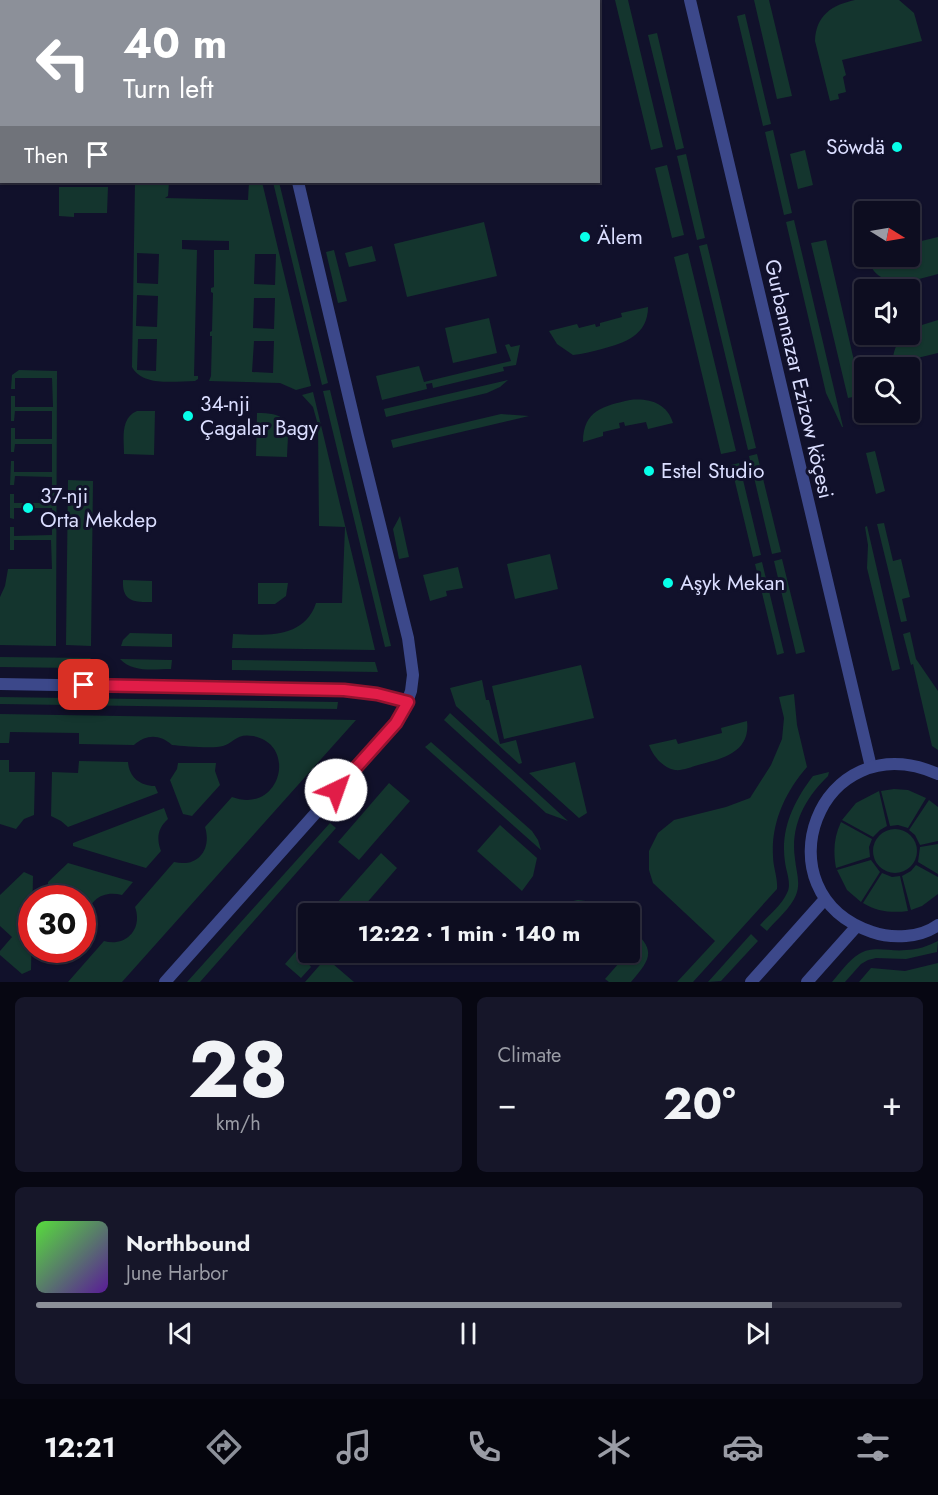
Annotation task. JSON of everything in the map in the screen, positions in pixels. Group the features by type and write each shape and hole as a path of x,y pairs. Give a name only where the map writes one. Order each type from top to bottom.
{"street":[{"name":"Gurbannazar Ezizow köçesi","path":"690,0 871,767"},
{"path":"165,982 396,723 408,702 413,675 408,638 298,183"},
{"path":"0,684 344,690 377,694 408,702"},
{"path":"938,774 914,765 890,764 871,767 844,781 826,800 814,824 810,849 813,875 825,899 838,915 856,927 881,935 907,936 933,929 938,925"},
{"path":"751,982 825,899"},
{"path":"807,982 856,927"}],"green space":[{"path":"615,0 628,0 663,147 651,150"},
{"path":"754,0 769,0 792,96 777,99"},
{"path":"855,0 899,0 914,13 922,41 842,60 846,75 843,77 846,92 838,94 839,99 830,101 815,41 816,32 822,18 832,8"},
{"path":"745,14 771,124 763,126 737,16"},
{"path":"657,33 684,148 676,150 648,35"},
{"path":"773,130 792,213 784,215 765,132"},
{"path":"805,150 813,185 798,189 790,154"},
{"path":"686,154 705,238 697,240 677,156"},
{"path":"667,165 684,235 672,238 655,168"},
{"path":"135,183 169,183 168,196 165,198 248,200 249,183 262,183 311,386 296,390 280,383 209,381 211,376 212,336 210,332 212,331 213,293 211,288 214,287 214,250 229,250 229,241 182,240 182,249 197,250 194,376 198,376 198,379 160,382 144,378 132,367","holes":["137,253 159,254 158,284 137,283","255,254 276,254 275,285 254,284","137,295 158,296 157,327 136,326","254,298 275,298 274,329 253,328","138,339 157,339 156,371 137,370","254,341 274,341 273,373 252,372"]},
{"path":"273,183 279,183 328,383 322,385"},
{"path":"59,187 108,187 107,213 74,213 74,217 59,216"},
{"path":"794,220 843,427 826,393 786,222"},
{"path":"484,222 497,276 407,297 394,244"},
{"path":"938,237 938,274 917,279 885,279 872,268 920,267 920,241"},
{"path":"826,240 854,361 854,397 848,398 811,243"},
{"path":"707,244 756,448 748,450 699,246"},
{"path":"372,246 376,261 349,267 345,253"},
{"path":"334,250 347,301 338,303 326,252"},
{"path":"688,253 736,451 721,454 674,257"},
{"path":"648,307 647,317 640,331 619,344 602,349 573,355 557,344 549,331 577,324 579,328 595,324 596,327 600,326 600,323 622,317 621,313"},
{"path":"489,318 497,353 453,363 445,328"},
{"path":"938,320 938,353 920,357 894,357 897,345 920,345 920,326"},
{"path":"509,344 511,347 520,345 516,365 503,367 504,371 433,388 432,383 426,384 427,389 382,400 376,376 419,366 424,382 511,361 505,345"},
{"path":"19,370 57,371 56,646 0,645 0,597 8,569 52,569 51,540 14,540 14,550 10,550 10,527 14,527 14,536 52,535 52,508 14,508 14,519 10,518 10,494 14,494 14,503 52,503 52,477 15,476 14,485 10,485 11,461 14,461 14,472 52,472 52,444 15,444 14,452 11,452 11,428 15,428 15,439 52,439 52,411 15,411 14,421 11,421 11,396 15,396 15,407 53,407 52,378 15,378 15,389 11,389 12,375"},
{"path":"508,380 487,393 386,417 384,409"},
{"path":"330,390 391,646 385,647 323,391"},
{"path":"313,392 375,650 232,648 233,634 281,633 302,624 316,603 342,603 345,527 319,526 318,425 313,407 302,395"},
{"path":"630,400 650,401 662,406 673,423 648,429 646,422 625,426 624,422 619,423 620,428 603,432 603,436 583,442 584,431 591,416 604,407"},
{"path":"137,411 155,411 154,455 124,454 125,424"},
{"path":"257,413 277,416 286,423 288,429 287,457 256,456"},
{"path":"501,414 529,416 393,448 391,440"},
{"path":"875,451 885,491 876,494 866,453"},
{"path":"757,454 781,552 772,554 749,456"},
{"path":"739,463 761,555 753,557 731,465"},
{"path":"68,480 93,481 91,646 66,645"},
{"path":"400,516 409,557 399,559 393,529"},
{"path":"884,523 893,561 901,559 910,597 902,599 907,621 901,622 877,524"},
{"path":"867,526 900,669 892,671 867,568 868,545 865,527"},
{"path":"550,554 558,589 515,599 507,564"},
{"path":"782,559 805,652 796,654 774,561"},
{"path":"762,562 784,653 777,655 755,564"},
{"path":"458,567 463,588 446,591 447,596 430,601 423,575"},
{"path":"123,580 152,581 152,602 135,601 127,597"},
{"path":"258,583 288,583 286,596 275,604 258,604"},
{"path":"910,632 916,659 938,691 938,750 932,746 913,664 911,665 903,634"},
{"path":"130,633 172,634 172,647 121,646"},
{"path":"0,657 91,658 86,664 76,668 0,667"},
{"path":"120,659 172,660 171,669 151,670 131,666"},
{"path":"232,660 375,662 378,672 232,670"},
{"path":"581,665 594,718 504,739 492,686"},
{"path":"482,680 500,744 516,740 522,763 519,764 456,706 450,688"},
{"path":"794,694 797,725 807,767 786,797 774,832 773,860 777,889 693,982 677,982 715,941 653,883 649,870 649,851 658,833 674,820 726,807 750,798 771,765 782,739 784,718 779,697"},
{"path":"0,697 338,702 337,709 0,704"},
{"path":"450,713 568,821 546,813 444,720"},
{"path":"0,714 356,720 122,982 68,982 85,963 96,963 96,950 104,941 119,941 131,935 137,922 135,907 174,862 190,862 201,855 206,843 205,827 232,797 249,800 262,796 272,788 278,776 279,764 276,751 267,742 247,735 227,745 212,747 172,745 158,737 148,737 134,745 79,744 79,733 10,732 9,743 0,743"},
{"path":"747,721 744,741 733,753 684,769 675,770 663,764 649,745 676,739 678,744 722,733 721,728"},
{"path":"431,742 532,831 541,850 425,747"},
{"path":"0,760 9,760 9,772 35,772 34,815 24,819 16,829 0,824"},
{"path":"79,761 128,762 136,780 155,786 158,793 68,827 51,816 52,772 78,773"},
{"path":"575,762 587,813 579,818 529,773"},
{"path":"178,763 216,763 215,771 220,785 192,816 183,814 170,780"},
{"path":"829,772 806,803 797,824 794,847 798,882 796,895 767,931 760,925 782,902 788,889 784,850 787,827 794,805 813,776"},
{"path":"389,783 410,801 359,860 338,842"},
{"path":"908,790 926,798 908,828 898,825 890,826 881,791"},
{"path":"879,791 887,826 873,837 842,820 856,803"},
{"path":"929,800 938,807 938,841 920,845 915,835 909,830"},
{"path":"164,808 168,819 159,834 161,851 146,868 73,846 73,843"},
{"path":"841,822 872,839 869,847 870,857 836,868 835,844"},
{"path":"330,823 336,828 200,982 187,982"},
{"path":"500,825 537,858 533,876 522,891 477,851"},
{"path":"895,829 903,830 911,835 916,843 916,859 911,867 903,872 895,873 887,872 879,867 874,859 873,851 874,843 879,835 887,830"},
{"path":"938,844 938,874 918,862 920,847"},
{"path":"381,853 397,868 367,903 337,903"},
{"path":"871,860 880,872 861,902 847,890 837,870"},
{"path":"68,863 133,882 122,895 106,895 96,899 96,885 48,885 48,882"},
{"path":"916,865 938,877 938,894 922,906 911,910 902,876"},
{"path":"24,872 33,876 33,885 18,885 18,963 31,963 31,970 22,974 0,955 0,951 12,937 0,926 0,895"},
{"path":"882,873 892,877 900,876 908,911 885,911 863,903"},
{"path":"578,900 600,903 569,903"},
{"path":"751,934 758,941 721,981 708,982"},
{"path":"640,937 647,948 647,960 631,982 609,982 605,979 619,963 640,963"},
{"path":"938,941 937,952 906,959 868,960 861,964 845,982 832,982 851,960 864,951 914,949"},
{"path":"298,949 298,963 308,963 311,967 301,978 285,964"},
{"path":"322,963 332,963 354,982 305,982"},
{"path":"938,963 938,982 859,982 871,968 905,971"}],"place":[{"name":"Söwdä","path":"897,147"},
{"name":"Älem","path":"585,237"},
{"name":"34-nji Çagalar Bagy","path":"188,416"},
{"name":"Estel Studio","path":"649,471"},
{"name":"37-nji Orta Mekdep","path":"28,508"},
{"name":"Aşyk Mekan","path":"668,583"}],"route":[{"path":"84,685 344,690 377,694 408,702 396,723 336,790"}]}
